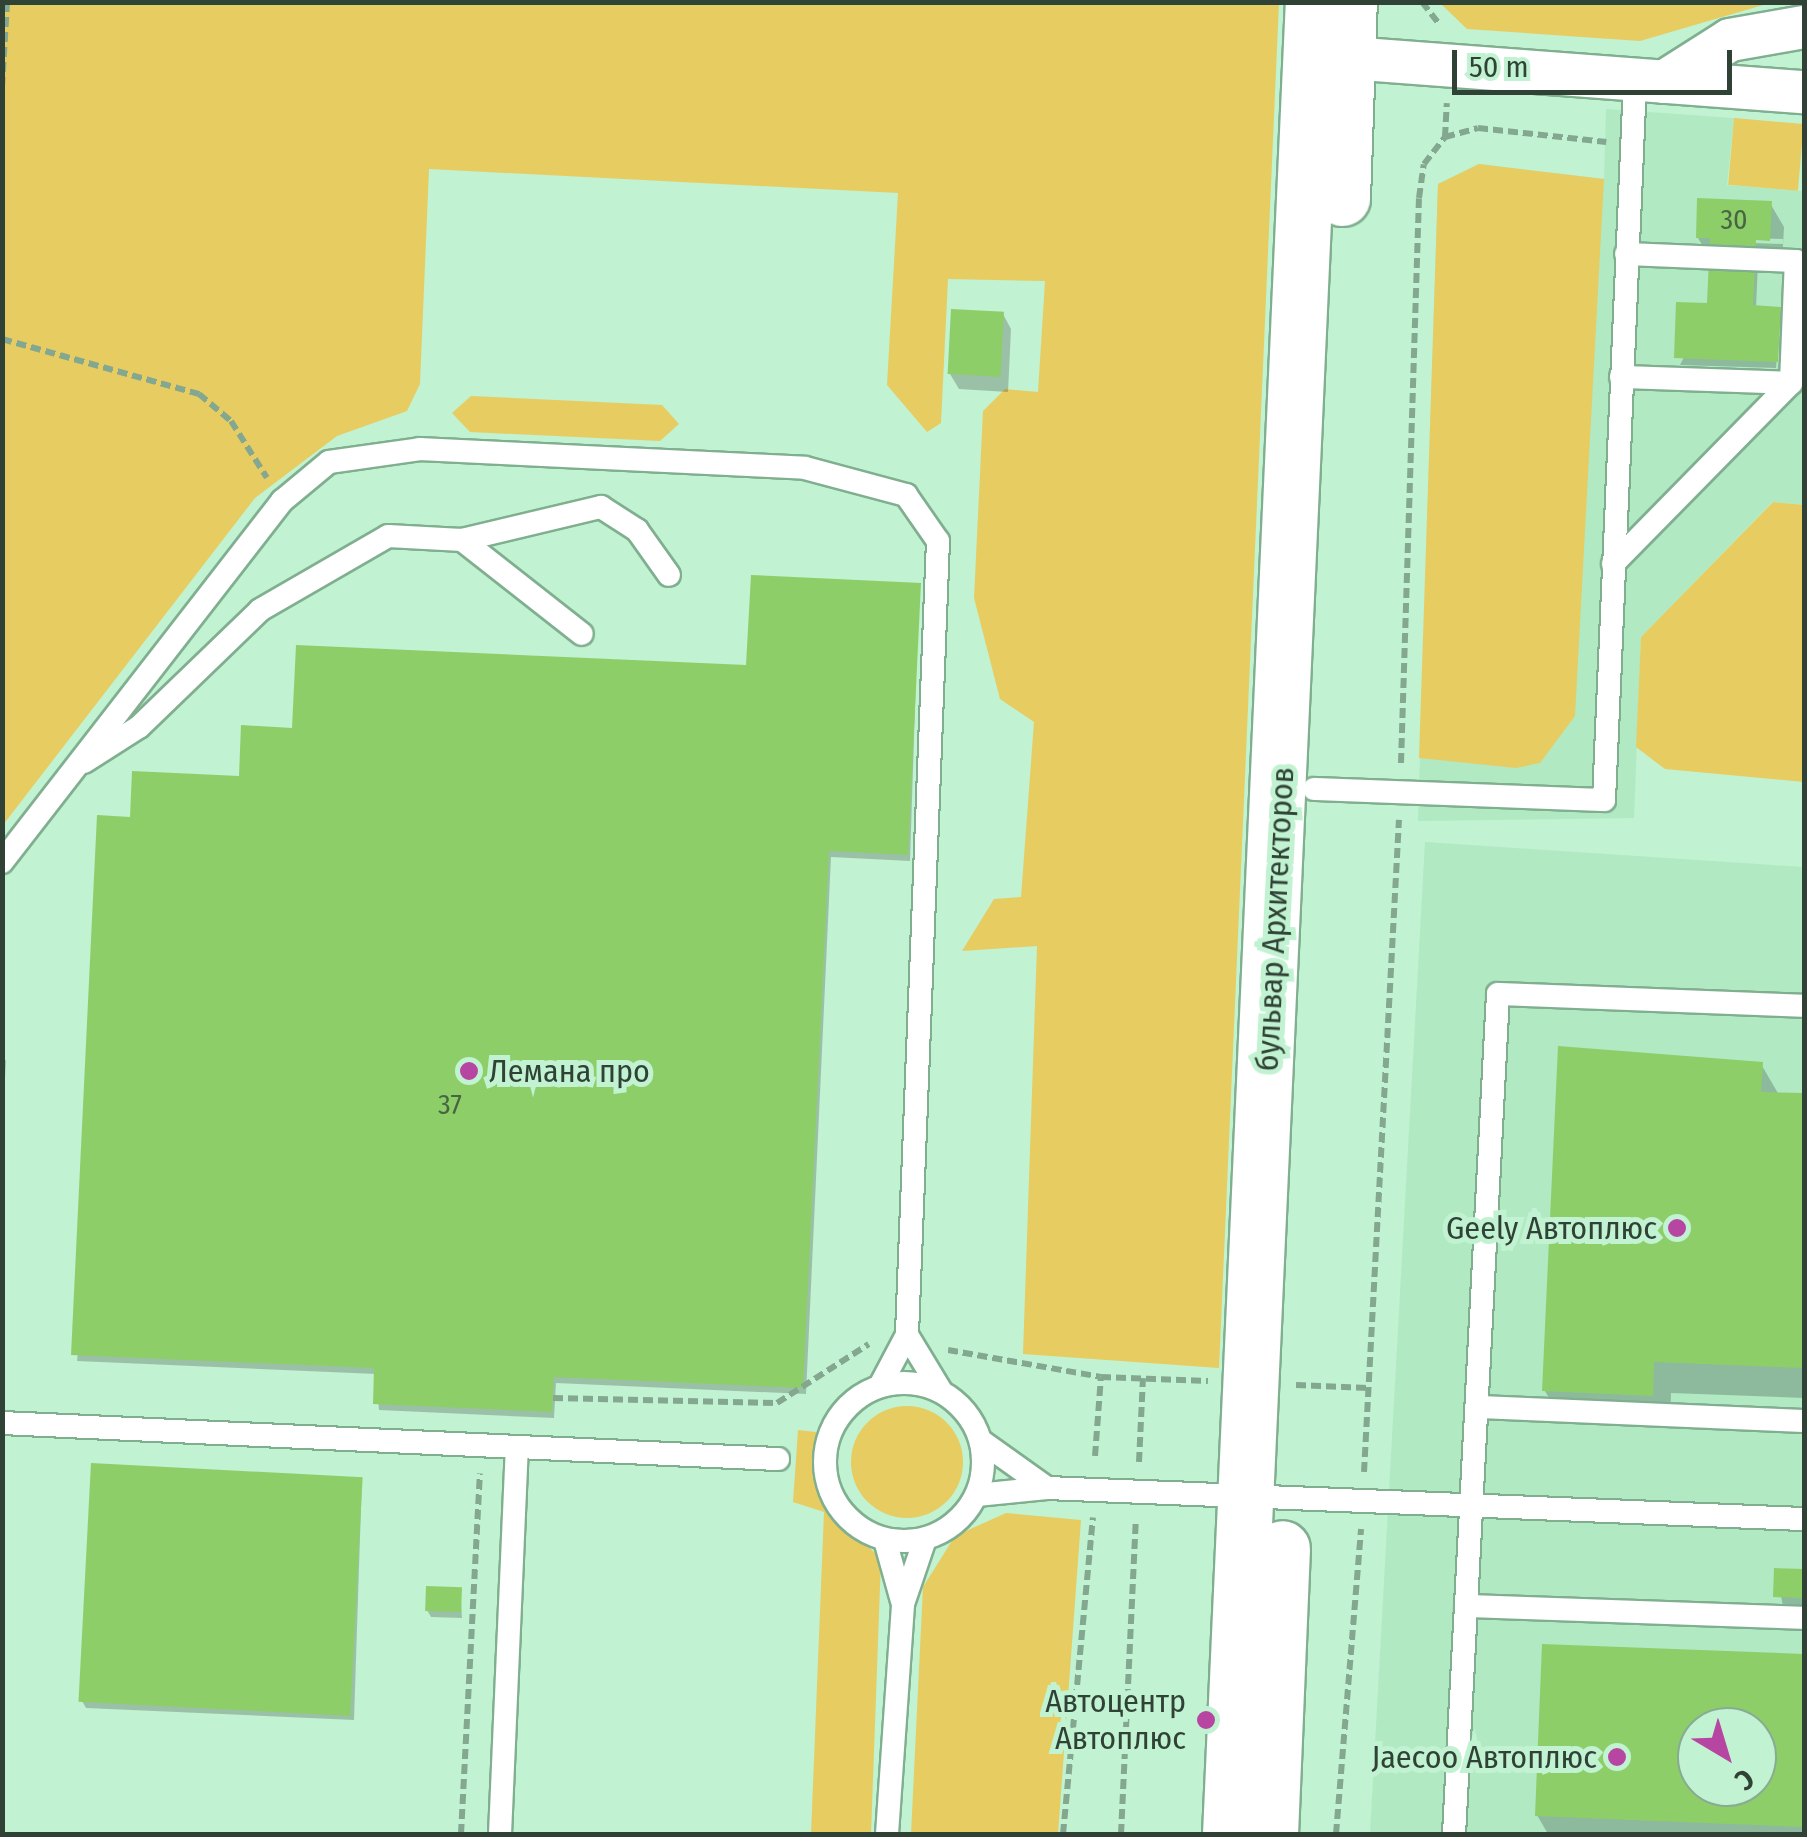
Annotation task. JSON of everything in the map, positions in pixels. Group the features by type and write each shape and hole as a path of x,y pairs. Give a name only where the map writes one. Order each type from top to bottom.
{"main road":[{"name":"бульвар Архитекторов","path":"1270,1834 1265,1496 1324,38 1349,2"},
{"name":"бульвар Архитекторов","path":"1230,1834 1265,1496 1314,789 1324,38"}],"street":[{"path":"1649,81 1730,40 1804,27"},
{"path":"1324,38 1649,81 1804,92"}],"lane":[{"path":"1314,789 1604,800 1632,144 1649,81"},
{"path":"1613,564 1791,384 1796,260 1626,254"},
{"path":"1621,376 1791,384"},
{"path":"2,862 68,772 282,501 329,462 420,449 805,468 906,494 938,541 907,1335 880,1386 839,1416 824,1465 842,1513 885,1540 925,1539"},
{"path":"68,772 139,728 260,610 388,536 462,540 601,507 637,530 669,575"},
{"path":"462,540 582,634"},
{"path":"1454,1834 1480,1408 1498,994 1804,1006"},
{"path":"907,1335 941,1392 981,1441 1047,1488"},
{"path":"880,1386 941,1392"},
{"path":"1480,1408 1804,1421"},
{"path":"2,1423 778,1459"},
{"path":"977,1494 981,1441"},
{"path":"500,1834 517,1448"},
{"path":"886,1834 903,1604 925,1539 977,1494 1047,1488 1804,1519"},
{"path":"885,1540 903,1604"},
{"path":"1466,1606 1804,1618"}],"path":[{"path":"2,87 7,2"},
{"path":"1422,2 1450,36"},
{"path":"1445,137 1478,128 1632,144"},
{"path":"2,339 199,394 231,422 282,501"},
{"path":"553,1398 776,1403 890,1330 1101,1377 1095,1456"},
{"path":"461,1834 481,1446"},
{"path":"1063,1834 1093,1516"},
{"path":"1121,1834 1134,1588"},
{"path":"1336,1834 1345,1652 1358,1601"}],"shaded area":[{"path":"3,2 1279,3 1219,1368 1023,1354 1037,946 962,951 994,899 1021,897 1034,722 1000,699 974,598 983,411 1005,389 1038,392 1045,281 948,279 941,423 927,432 887,385 898,193 429,169 420,384 407,411 337,436 255,498 3,825"},
{"path":"1440,3 1770,3 1640,41 1467,29"},
{"path":"1606,109 1734,118 1727,185 1804,191 1804,505 1772,502 1641,637 1634,818 1418,821 1438,184 1479,164 1604,179"},
{"path":"1734,118 1804,124 1798,191 1728,185"},
{"path":"1479,164 1604,179 1575,716 1540,763 1516,768 1419,758 1438,184"},
{"path":"471,396 662,405 679,424 660,441 470,432 452,413"},
{"path":"1773,502 1804,505 1804,782 1665,769 1636,747 1641,637"},
{"path":"1425,842 1804,867 1804,1834 1370,1834"},
{"path":"907,1406 928,1411 946,1423 958,1441 963,1462 958,1483 946,1501 928,1513 907,1518 886,1513 868,1501 856,1483 851,1462 856,1441 868,1423 886,1411"},
{"path":"798,1430 816,1432 818,1489 830,1509 881,1559 871,1834 811,1834 824,1512 793,1502"},
{"path":"1006,1513 1081,1520 1058,1834 911,1834 923,1587 955,1536"}],"building":[{"path":"1697,198 1772,201 1770,241 1756,240 1753,305 1781,307 1778,362 1674,358 1676,302 1707,303 1710,238 1696,238"},
{"path":"951,309 1004,312 1001,377 948,374"},
{"path":"751,575 921,583 908,855 829,851 803,1388 554,1377 552,1412 373,1404 374,1368 71,1355 97,815 130,817 132,771 239,776 241,725 292,728 296,645 746,665"},
{"name":"Geely Автоплюс","path":"1558,1046 1763,1062 1761,1092 1804,1093 1804,1368 1654,1362 1653,1396 1542,1391"},
{"path":"91,1463 363,1477 350,1716 78,1702"},
{"path":"1774,1568 1804,1569 1803,1598 1773,1597"},
{"path":"426,1586 462,1587 461,1612 425,1611"},
{"name":"Jaecoo Автоплюс","path":"1542,1644 1804,1654 1804,1827 1535,1816"}],"place":[{"name":"Лемана про","path":"469,1071"},
{"name":"Geely Автоплюс","path":"1677,1228"},
{"name":"Автоцентр Автоплюс","path":"1206,1720"},
{"name":"Jaecoo Автоплюс","path":"1617,1757"}]}
